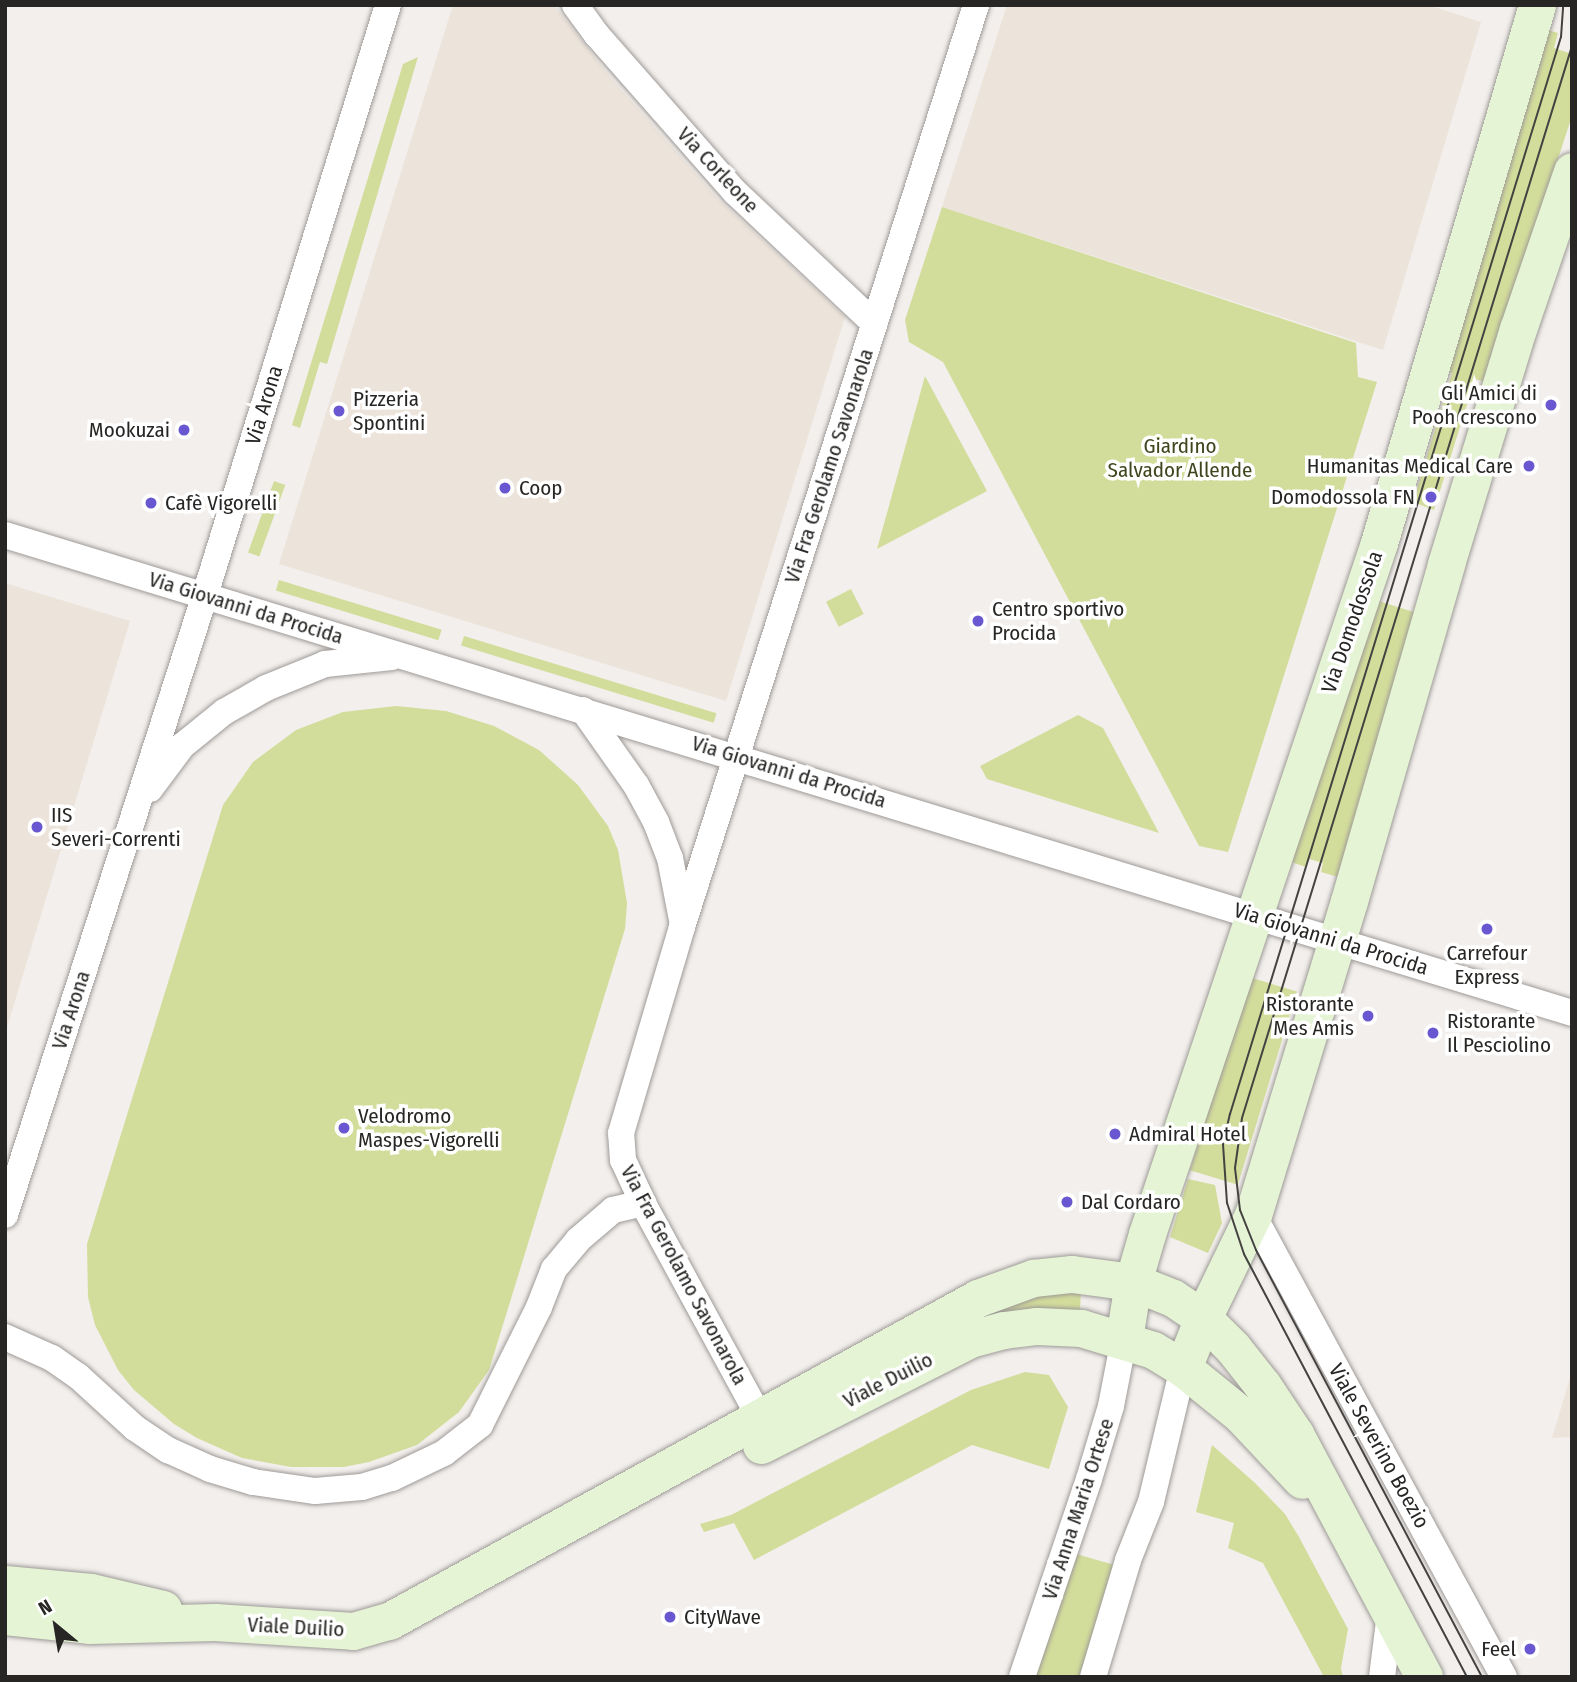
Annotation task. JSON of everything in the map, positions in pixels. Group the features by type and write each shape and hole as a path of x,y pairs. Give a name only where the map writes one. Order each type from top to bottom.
{"street":[{"name":"Via Arona","path":"5,1215 205,596 388,5"},
{"name":"Via Corleone","path":"575,5 597,35 736,193 874,323"},
{"name":"Via Fra Gerolamo Savonarola","path":"760,1418 643,1202 623,1160 621,1133 682,927 976,5"},
{"name":"Via Domodossola","path":"1124,1339 1133,1282 1147,1234 1378,543 1537,5"},
{"path":"1093,1677 1128,1560 1150,1502 1183,1368 1203,1318 1253,1215 1337,941 1462,512 1518,329 1572,171"},
{"name":"Via Giovanni da Procida","path":"5,535 737,756 1572,1013"},
{"name":"Via Arona","path":"138,805 182,747 224,712 266,688 325,664 404,656"},
{"name":"Via Fra Gerolamo Savonarola","path":"583,710 636,785 656,822 672,869 682,927"},
{"path":"5,1337 52,1358 78,1376 135,1429 168,1450 210,1469 253,1482 315,1491 362,1487 393,1478 444,1453 480,1425 539,1307 554,1269 578,1240 613,1210 643,1202"},
{"name":"Viale Severino Boezio","path":"1253,1215 1504,1677"},
{"name":"Viale Duilio","path":"5,1616 89,1625 215,1622 353,1631 389,1621 978,1297 1005,1285 1033,1278 1072,1274 1133,1282 1173,1298 1203,1318"},
{"path":"1203,1318 1233,1348 1263,1386 1295,1434 1424,1677"},
{"name":"Viale Duilio","path":"600,1507 690,1479 721,1466 970,1339 1004,1329 1037,1326 1082,1328 1153,1350 1183,1368"},
{"name":"Via Anna Maria Ortese","path":"1022,1677 1090,1479 1111,1406 1124,1339"},
{"path":"1183,1368 1275,1449 1348,1534"},
{"name":"Viale Duilio","path":"5,1584 91,1592 215,1622"},
{"path":"1382,1677 1390,1614"}],"shaded area":[{"path":"453,5 554,5 610,77 718,199 845,317 726,701 279,564"},
{"path":"1007,5 1428,5 1481,22 1383,350 942,207"},
{"name":"IIS Severi-Correnti","path":"5,583 130,621 5,1034"},
{"path":"1572,1371 1572,1437 1552,1438"}],"green space":[{"path":"1541,28 1558,33 1554,48 1572,54 1572,116 1485,382 1475,379 1434,510 1413,502 1452,373 1438,368"},
{"path":"418,57 327,364 320,362 300,428 292,425 403,64"},
{"name":"Giardino Salvador Allende","path":"942,207 1356,343 1358,377 1377,382 1228,852 1199,846 943,362 909,342 905,320"},
{"path":"925,376 987,491 877,549"},
{"path":"274,481 285,485 259,557 248,552"},
{"path":"279,580 442,630 438,640 276,591"},
{"path":"851,589 864,614 839,627 826,602"},
{"path":"1372,599 1420,614 1338,877 1321,872 1323,863 1309,859 1306,867 1291,862"},
{"path":"464,636 716,713 714,723 461,646"},
{"name":"Velodromo Maspes-Vigorelli","path":"396,706 446,711 494,726 539,750 578,785 608,826 618,850 627,903 625,929 489,1370 459,1412 417,1445 369,1462 344,1467 291,1467 242,1458 197,1438 174,1424 134,1390 118,1370 95,1325 88,1297 87,1244 223,805 253,762 296,730 343,712"},
{"path":"1078,715 1103,728 1159,833 987,779 980,766"},
{"path":"1249,977 1297,992 1238,1185 1190,1170"},
{"path":"1188,1179 1215,1185 1222,1223 1208,1253 1170,1237"},
{"path":"1081,1289 1080,1311 994,1315 991,1307 1023,1295"},
{"path":"1025,1372 1049,1375 1068,1407 1049,1469 972,1445 754,1560 734,1523 704,1532 700,1524 731,1515 971,1390"},
{"path":"1212,1445 1285,1514 1299,1537 1348,1629 1341,1668 1343,1677 1324,1677 1263,1563 1228,1548 1234,1523 1196,1512"},
{"path":"1069,1552 1120,1567 1088,1677 1033,1677"}],"tram line":[{"path":"1467,1677 1244,1254 1227,1203 1223,1144 1561,37 1563,5"},
{"path":"1482,1677 1256,1250 1240,1210 1235,1168 1242,1118 1572,46"}],"place":[{"name":"Gli Amici di Pooh crescono","path":"1551,405"},
{"name":"Pizzeria Spontini","path":"339,411"},
{"name":"Mookuzai","path":"184,430"},
{"name":"Humanitas Medical Care","path":"1529,466"},
{"name":"Coop","path":"505,488"},
{"name":"Domodossola FN","path":"1431,497"},
{"name":"Cafè Vigorelli","path":"151,503"},
{"name":"Centro sportivo Procida","path":"978,621"},
{"name":"IIS Severi-Correnti","path":"37,827"},
{"name":"Carrefour Express","path":"1487,929"},
{"name":"Ristorante Mes Amis","path":"1368,1016"},
{"name":"Ristorante Il Pesciolino","path":"1433,1033"},
{"name":"Velodromo Maspes-Vigorelli","path":"344,1128"},
{"name":"Admiral Hotel","path":"1115,1134"},
{"name":"Dal Cordaro","path":"1067,1202"},
{"name":"CityWave","path":"670,1617"},
{"name":"Feel","path":"1530,1649"}]}
